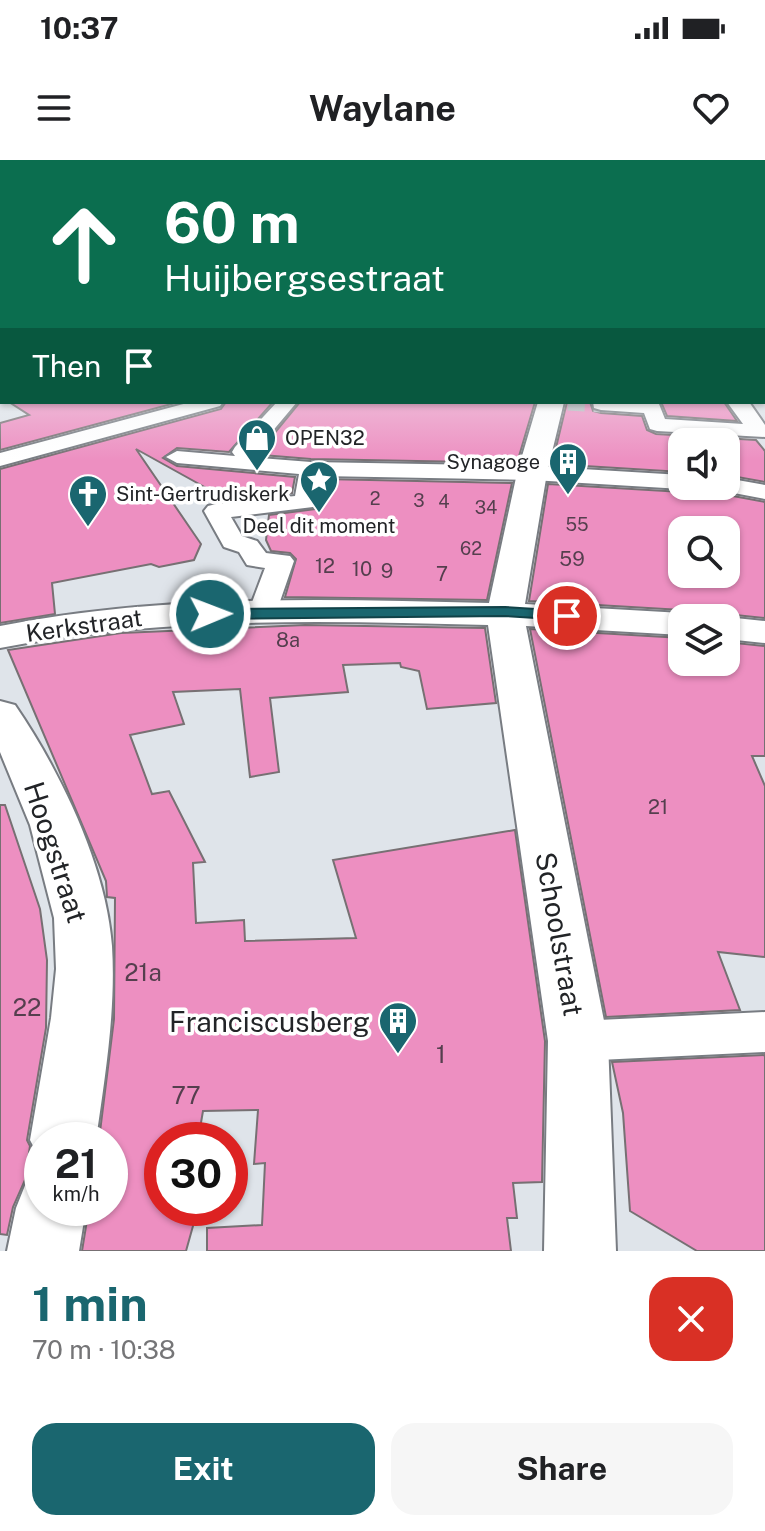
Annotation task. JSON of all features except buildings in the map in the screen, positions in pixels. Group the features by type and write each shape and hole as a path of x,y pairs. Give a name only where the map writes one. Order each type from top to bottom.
{"street":[{"path":"0,460 206,404"},
{"path":"252,462 243,452 285,404"},
{"path":"505,616 532,473 550,404"},
{"path":"601,404 652,408 657,425 761,431"},
{"path":"740,404 761,431"},
{"path":"177,457 311,469 532,473 668,481"},
{"path":"192,480 252,462"},
{"path":"262,613 281,561 256,560 251,547 233,542 216,511 305,502 311,469"},
{"path":"740,488 765,492"},
{"name":"Kerkstraat","path":"0,637 105,619 262,613 505,616 668,623"},
{"name":"Schoolstraat","path":"505,616 578,1041 580,1251"},
{"path":"740,629 765,632"},
{"name":"Hoogstraat","path":"0,714 16,737 51,821 72,883 84,943 78,1053 66,1122"},
{"path":"578,1041 765,1032"},
{"path":"43,1251 48,1226"}],"place":[{"name":"OPEN32","path":"257,472"},
{"name":"Synagoge","path":"568,496"},
{"name":"Deel dit moment","path":"319,514"},
{"name":"Sint-Gertrudiskerk","path":"88,528"},
{"name":"Franciscusberg","path":"398,1055"}],"route":[{"path":"210,614 505,611 567,616"}]}
